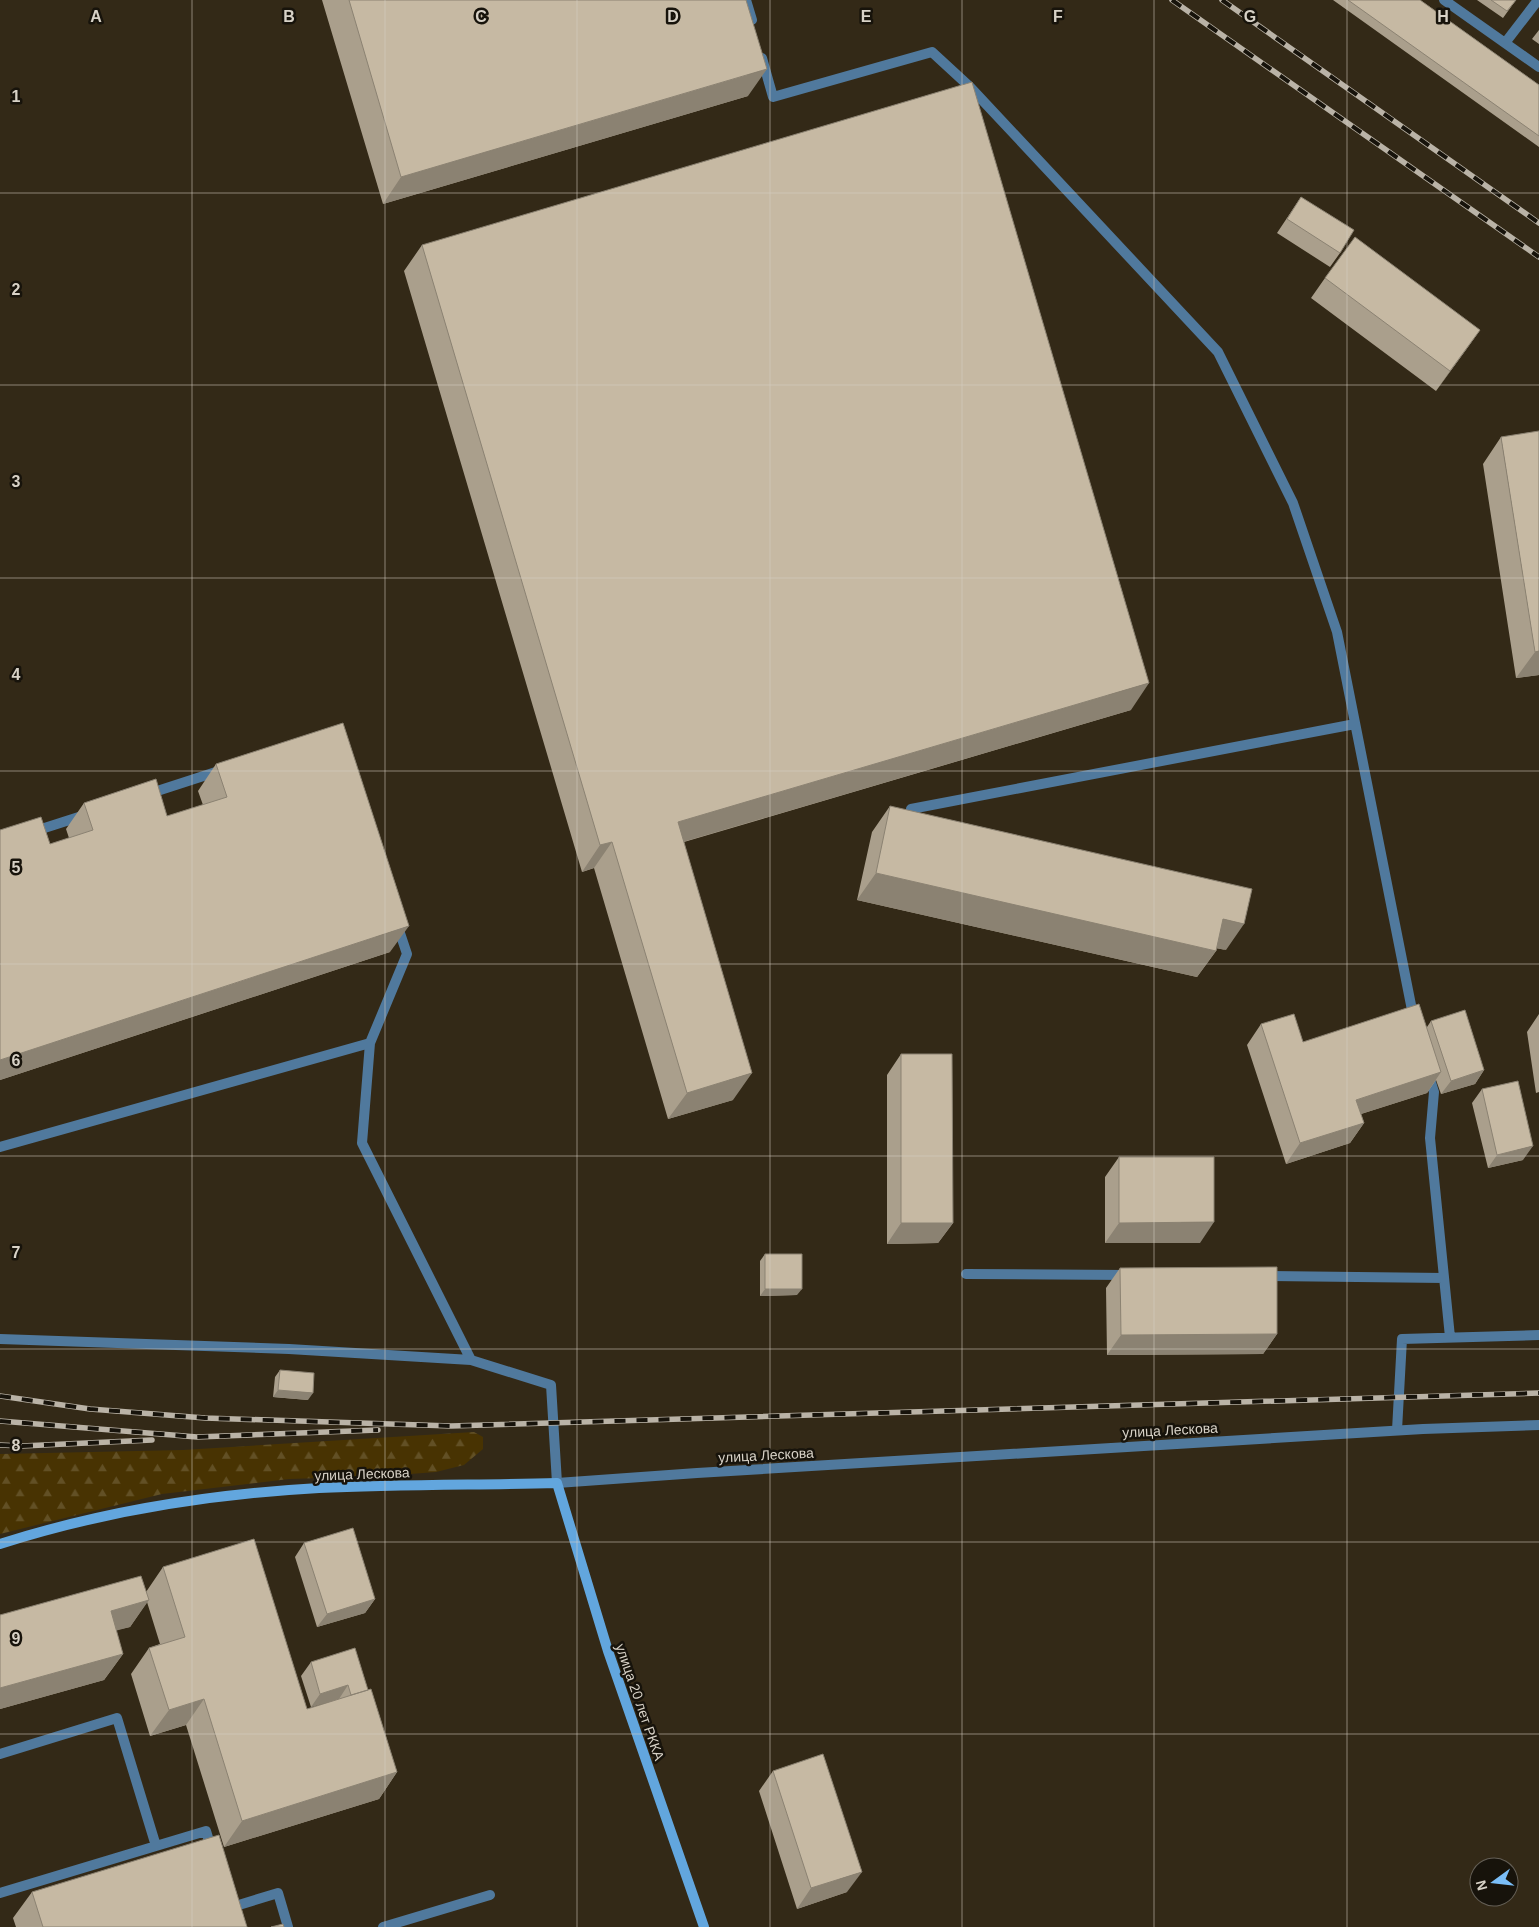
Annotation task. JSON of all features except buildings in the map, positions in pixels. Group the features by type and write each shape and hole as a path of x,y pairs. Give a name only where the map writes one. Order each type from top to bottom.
{"main road":[{"name":"улица Лескова","path":"0,1544 94,1518 196,1499 319,1488 557,1483"},
{"name":"улица 20 лет РККА","path":"557,1483 608,1651 704,1927"}],"street":[{"path":"746,0 754,26"},
{"path":"1444,0 1539,67"},
{"path":"1505,43 1538,0"},
{"path":"758,44 773,97 932,52 970,87 1218,352 1292,503 1337,632 1415,1026"},
{"path":"911,809 1355,724"},
{"path":"140,797 232,766"},
{"path":"19,836 93,812"},
{"path":"395,917 407,954 370,1043 362,1143 471,1360"},
{"path":"0,1147 370,1043"},
{"path":"1426,1064 1434,1092 1430,1138 1450,1337"},
{"path":"966,1274 1135,1275"},
{"path":"1255,1276 1444,1278"},
{"path":"1397,1430 1402,1339 1539,1335"},
{"path":"0,1339 289,1349 471,1360 551,1385 557,1483"},
{"name":"улица Лескова","path":"557,1483 697,1472 1397,1430 1539,1425"},
{"path":"0,1754 118,1718 156,1846"},
{"path":"0,1893 206,1830 216,1865"},
{"path":"227,1899 229,1908 278,1893 288,1927"},
{"path":"383,1927 490,1895"}],"green space":[{"path":"474,1432 483,1437 483,1449 464,1465 436,1472 384,1476 289,1479 162,1494 0,1534 0,1454 183,1450"}],"railway":[{"path":"1172,0 1539,257"},
{"path":"1222,0 1539,223"},
{"path":"0,1396 90,1409 205,1418 451,1426 1539,1393"},
{"path":"0,1421 197,1437 378,1430"},
{"path":"0,1445 22,1446 152,1440"}]}
